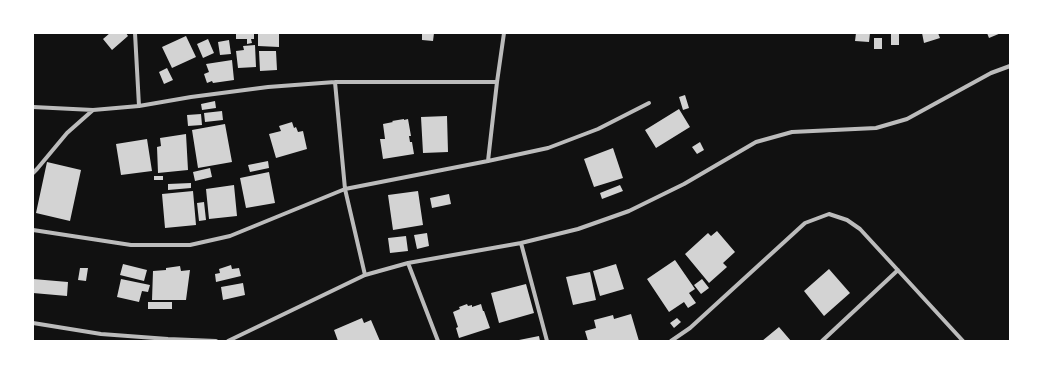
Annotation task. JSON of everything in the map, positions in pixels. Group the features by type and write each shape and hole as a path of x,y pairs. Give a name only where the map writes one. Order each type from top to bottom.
{"street":[{"path":"135,33 139,106"},
{"path":"488,161 504,33"},
{"path":"228,341 365,275 408,263 521,243 578,229 629,211 684,184 756,142 792,132 876,128 907,119 991,73 1010,66"},
{"path":"334,82 345,189 365,275"},
{"path":"33,106 93,110 139,106 245,90 334,82 497,82"},
{"path":"33,230 131,245 190,245 230,236 345,189 548,148 598,129 649,103"},
{"path":"33,173 67,133 93,110"},
{"path":"671,341 690,328 806,223 829,214 847,220 860,229 963,341"},
{"path":"521,243 547,341"},
{"path":"408,263 438,341"},
{"path":"822,341 898,270"},
{"path":"33,323 102,334 216,341"}],"building":[{"path":"110,33 126,33 128,36 112,50 103,39"},
{"path":"236,33 254,33 254,39 251,39 252,43 247,44 247,39 236,39"},
{"path":"258,33 279,33 279,47 258,46"},
{"path":"422,33 434,33 433,41 422,40"},
{"path":"856,33 870,33 869,42 855,41"},
{"path":"891,33 899,33 899,45 891,45"},
{"path":"922,33 938,33 940,38 924,43"},
{"path":"987,33 1001,33 989,38"},
{"path":"186,36 196,57 172,68 162,47"},
{"path":"874,38 882,38 882,49 874,49"},
{"path":"208,39 214,53 203,58 197,44"},
{"path":"229,40 231,54 220,55 218,42"},
{"path":"255,45 256,67 238,68 236,51 244,50 243,46"},
{"path":"259,51 276,51 277,70 260,71"},
{"path":"232,60 234,80 213,83 212,81 207,83 204,74 209,72 206,64"},
{"path":"167,68 173,80 164,84 159,72"},
{"path":"685,95 689,108 683,110 679,97"},
{"path":"215,101 216,108 202,110 201,104"},
{"path":"679,109 690,127 656,148 645,130"},
{"path":"222,111 223,120 205,122 204,113"},
{"path":"201,114 202,125 188,126 187,115"},
{"path":"447,116 448,152 423,153 421,117"},
{"path":"408,119 411,136 409,136 410,142 412,142 414,154 383,159 380,139 385,139 383,124"},
{"path":"292,122 294,128 296,127 298,132 303,131 307,149 276,158 269,134 281,131 279,126"},
{"path":"225,124 232,162 198,168 192,130"},
{"path":"186,134 188,170 158,173 157,147 161,146 160,138"},
{"path":"147,139 152,171 121,175 116,144"},
{"path":"700,142 704,150 697,154 692,147"},
{"path":"613,148 623,178 594,187 584,159"},
{"path":"268,161 269,168 250,172 248,165"},
{"path":"47,162 81,170 70,221 36,213"},
{"path":"210,168 212,177 195,181 193,172"},
{"path":"269,172 275,203 246,208 240,178"},
{"path":"154,176 163,176 163,180 154,180"},
{"path":"191,183 191,188 168,190 168,184"},
{"path":"234,185 237,216 209,219 206,189"},
{"path":"620,185 623,191 602,199 600,193"},
{"path":"193,191 196,225 165,228 162,194"},
{"path":"418,191 423,225 393,230 388,195"},
{"path":"449,194 451,204 432,208 430,198"},
{"path":"204,202 206,220 199,221 197,203"},
{"path":"717,231 735,252 723,263 727,267 709,283 685,254 708,233 711,236"},
{"path":"427,233 429,246 417,249 414,235"},
{"path":"406,236 408,251 390,253 388,238"},
{"path":"675,260 695,289 689,293 696,303 688,308 684,302 669,312 647,279"},
{"path":"123,264 147,270 144,281 120,275"},
{"path":"616,264 624,289 600,296 593,271"},
{"path":"231,265 232,269 239,268 241,276 216,282 215,274 220,273 219,269"},
{"path":"180,266 181,271 190,270 186,300 152,300 153,271 166,270 166,268"},
{"path":"80,268 88,268 86,281 78,280"},
{"path":"829,269 850,293 824,316 804,291"},
{"path":"590,272 596,300 573,305 566,277"},
{"path":"33,279 68,282 67,296 33,293"},
{"path":"121,279 150,285 148,292 142,291 139,302 117,297"},
{"path":"702,279 709,288 701,294 694,285"},
{"path":"243,283 245,295 223,300 221,287"},
{"path":"526,284 534,313 499,323 491,293"},
{"path":"148,302 172,302 172,309 148,309"},
{"path":"467,304 468,306 472,305 472,307 481,304 490,328 459,338 456,328 458,327 453,312 460,309 459,307"},
{"path":"631,314 639,341 588,341 585,331 596,328 594,320 613,315 614,319"},
{"path":"362,318 364,323 371,320 380,341 338,341 334,330"},
{"path":"677,318 681,322 674,328 670,323"},
{"path":"779,327 791,341 762,341"},
{"path":"539,336 540,341 519,341 519,340"}]}
